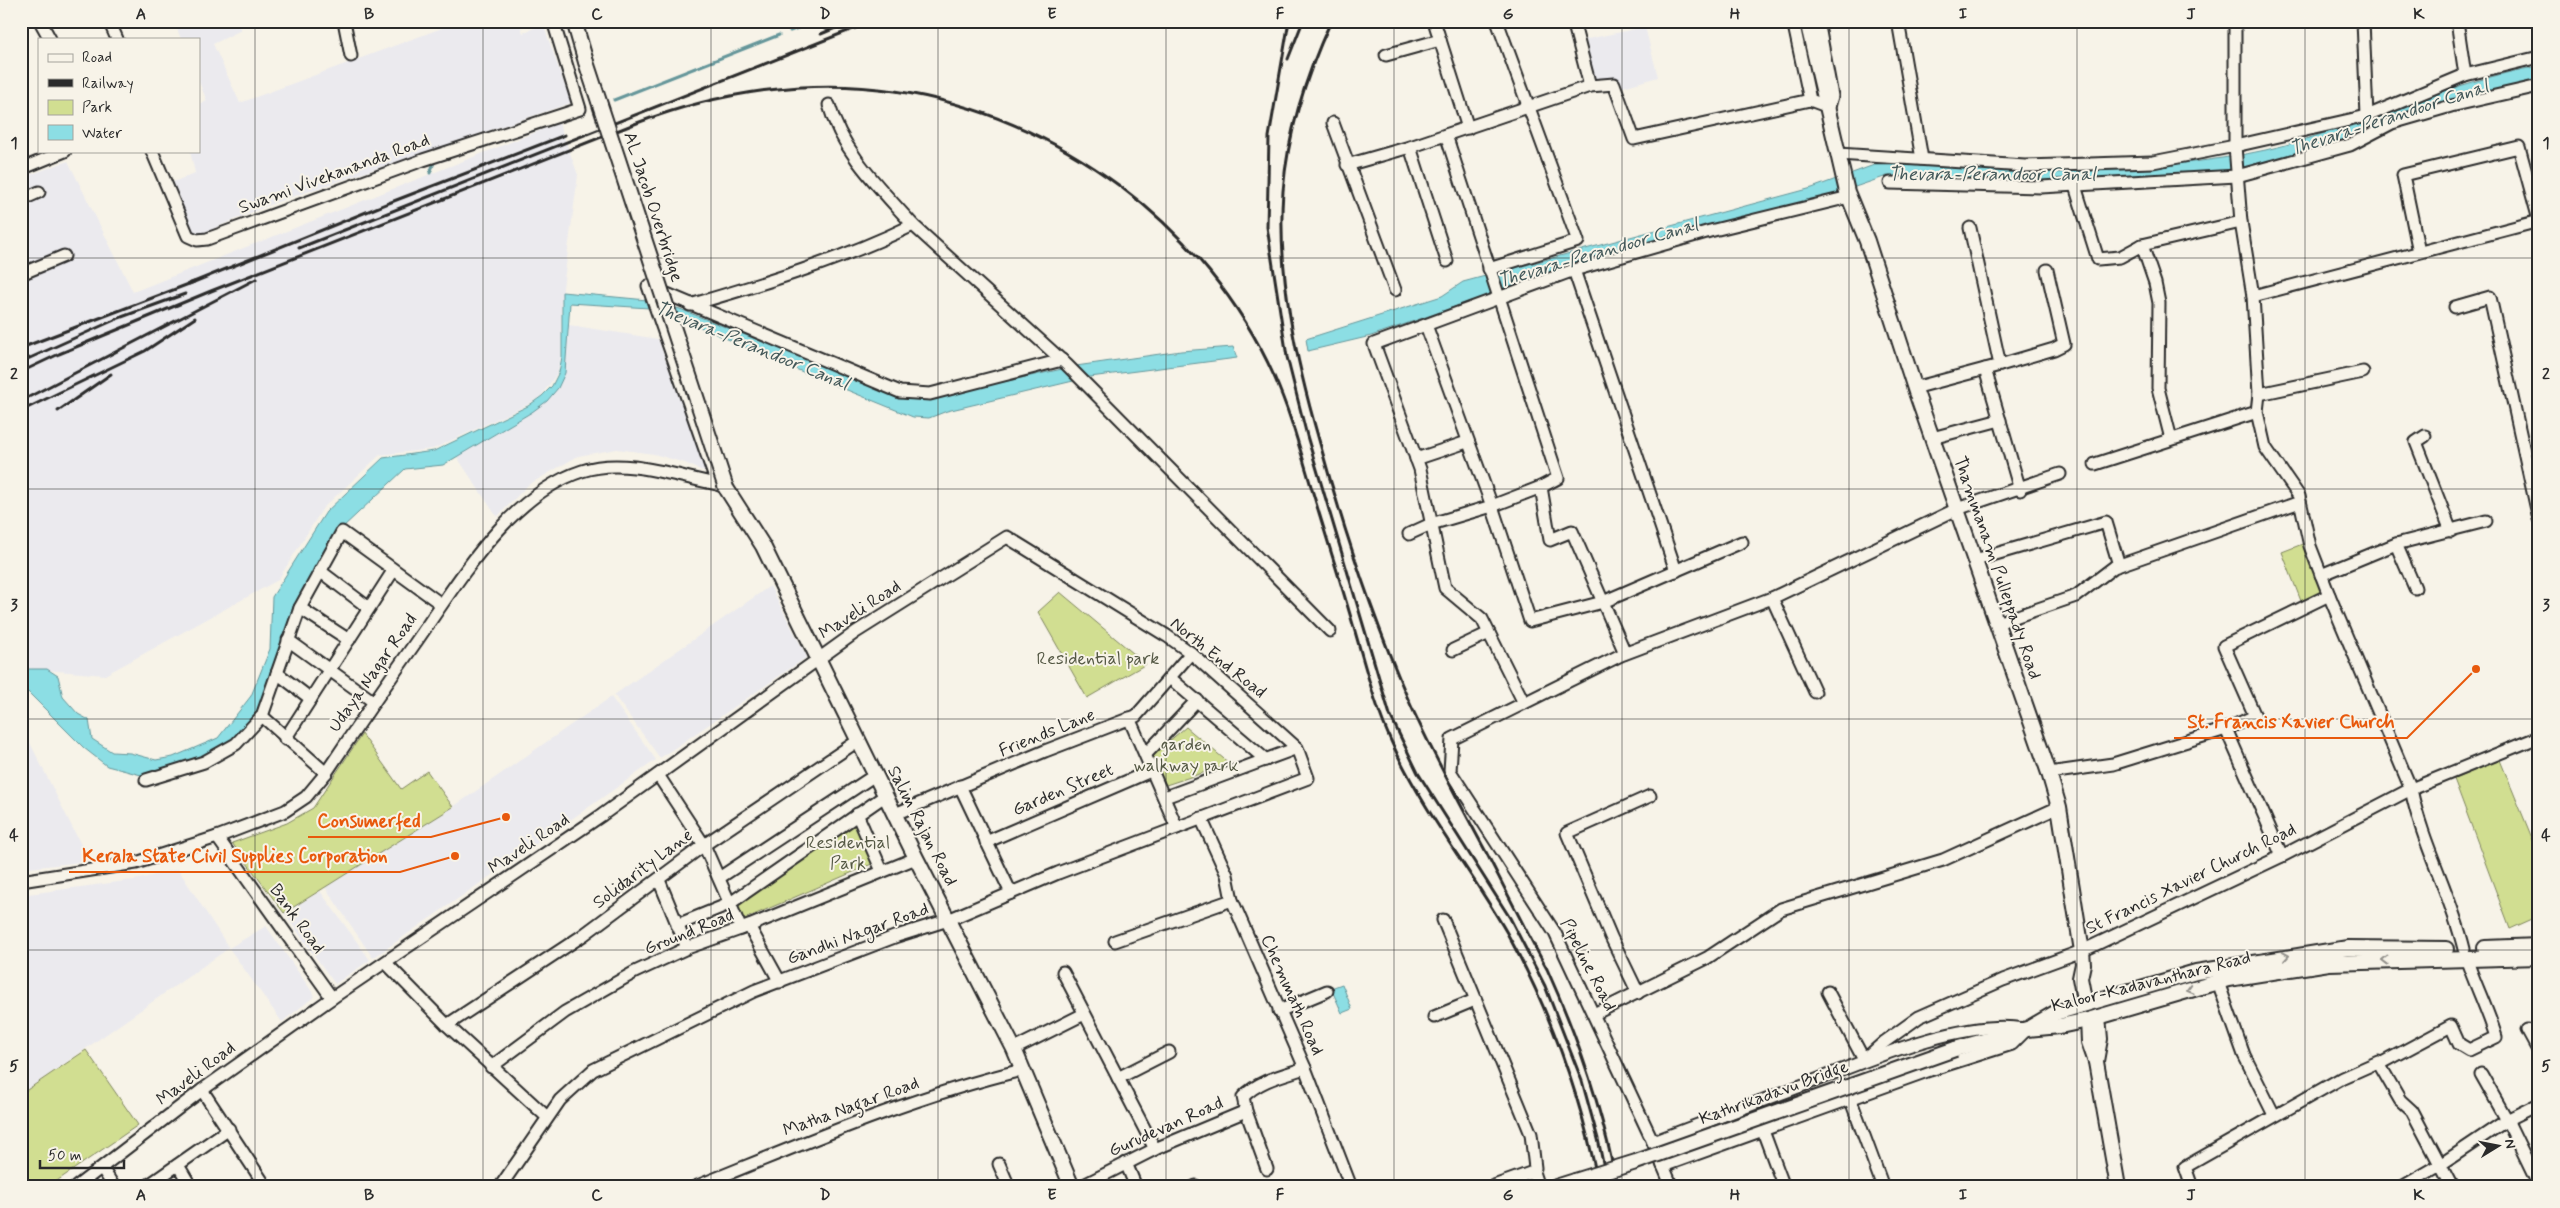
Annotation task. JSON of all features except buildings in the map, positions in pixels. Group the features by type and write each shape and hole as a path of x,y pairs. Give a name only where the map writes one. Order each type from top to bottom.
{"main road":[{"name":"AL Jacob Overbridge","path":"574,21 721,486"},
{"name":"Thammanam Pulleppady Road","path":"1807,21 1818,72 1829,107 1842,175 1848,195 1867,241 1914,388 2049,773 2059,807 2091,1003"},
{"name":"Salim Rajan Road","path":"721,486 763,546 916,858 1014,1049 1071,1186"},
{"name":"Kaloor-Kadavanthara Road","path":"2027,1030 2060,1026 2093,1018 2218,982 2329,963 2465,954 2539,946"},
{"name":"Kaloor-Kadavanthara Road","path":"2027,1030 2054,1013 2196,972 2308,953 2348,948 2539,957"},
{"path":"2093,1018 2100,1039 2096,1062 2118,1187"},
{"name":"Kathrikadavu Bridge","path":"1556,1187 1636,1162 1955,1049 2027,1030"}],"street":[{"path":"40,21 49,38"},
{"path":"109,21 117,38"},
{"path":"344,21 351,56"},
{"name":"Swami Vivekananda Road","path":"152,152 188,236 197,240 207,240 423,160 580,109 553,21"},
{"path":"1434,21 1468,128"},
{"path":"1490,271 1578,241 1497,21"},
{"path":"1573,21 1590,86"},
{"path":"1793,21 1810,100"},
{"path":"1347,165 1410,148 1590,86 1614,84 1634,139 1810,100 1829,107 1832,96 1818,21"},
{"path":"1898,21 1922,160"},
{"path":"2192,1187 2185,1167 2342,1078 2378,1062 2380,1064 2451,1026 2459,1044 2469,1050 2496,1037 2490,1016 2476,990 2458,924 2417,819 2411,789 2310,546 2298,496 2265,447 2257,412 2259,394 2253,296 2241,222 2235,149 2235,21"},
{"path":"2363,21 2367,116"},
{"path":"2457,21 2465,75"},
{"path":"1386,55 1440,40"},
{"path":"1838,154 2025,166 2153,162 2235,149 2367,116 2465,75 2539,57"},
{"path":"1890,183 2074,186 2237,173 2350,145 2392,124 2451,106 2539,86"},
{"path":"829,105 833,120 866,172 913,225 1064,362 1330,632"},
{"path":"1333,123 1395,290"},
{"path":"1409,534 1431,524 1492,506 1541,487 1558,478 1446,135"},
{"path":"2253,296 2419,252 2539,220 2519,147 2403,175 2419,252"},
{"path":"1410,148 1447,261"},
{"path":"21,169 63,152"},
{"path":"2074,186 2098,259 2120,257 2142,245 2241,222"},
{"path":"21,200 39,192"},
{"path":"1848,195 1710,231 1574,270 1497,295 1426,325 1374,344 1416,459 1445,588 1482,619 1524,703 1625,654 1772,598 1957,509 2020,490 2060,474"},
{"path":"690,305 818,265 870,246 913,225"},
{"path":"1970,228 2000,365"},
{"path":"2142,245 2159,303 2158,388 2172,439"},
{"path":"21,274 64,256"},
{"path":"1574,270 1676,570"},
{"path":"1914,388 2000,365 2054,349 2064,344 2046,270"},
{"path":"721,486 648,286 900,392 930,394 1064,362"},
{"path":"2455,307 2490,297 2539,519"},
{"path":"1426,325 1467,442 1492,506 1530,621 1602,602 1742,542"},
{"path":"1985,369 2020,490"},
{"path":"2259,394 2363,372"},
{"path":"2094,464 2257,412"},
{"path":"1932,438 2000,420"},
{"path":"2425,436 2416,442 2451,531"},
{"path":"1416,459 1467,442"},
{"name":"Udaya Nagar Road","path":"21,881 136,863 217,837 284,811 306,797 326,773 441,604 501,528 531,498 557,482 583,470 621,466 721,486"},
{"path":"1541,487 1550,540 1572,530 1625,654"},
{"path":"1997,623 2076,596 2119,565 2300,502"},
{"path":"2321,575 2396,544 2486,521"},
{"path":"1975,560 2106,522 2119,565"},
{"path":"146,780 204,762 236,744 262,716 300,608 342,532 393,571 441,604"},
{"name":"Maveli Road","path":"76,1187 202,1090 332,998 658,775 856,632 1007,537"},
{"name":"North End Road","path":"1007,537 1168,636 1297,748 1308,778"},
{"path":"2396,544 2415,588"},
{"path":"320,571 369,608"},
{"path":"285,739 393,571"},
{"path":"2049,773 2113,764 2226,729 2255,716 2224,646 2329,595"},
{"path":"1772,598 1815,692"},
{"path":"300,608 349,640"},
{"path":"1453,650 1489,633"},
{"path":"288,640 374,702"},
{"name":"Friends Lane","path":"895,814 1136,716 1190,654"},
{"path":"277,673 311,699"},
{"path":"1170,678 1266,760"},
{"path":"1146,754 1197,700"},
{"name":"Pipeline Road","path":"1524,703 1452,739 1450,772 1555,933 1653,1142 1672,1187"},
{"path":"262,716 285,739 326,773"},
{"path":"1129,718 1177,828"},
{"path":"2226,729 2282,856"},
{"name":"St Francis Xavier Church Road","path":"1864,1060 1883,1042 1920,1017 2003,980 2082,957 2411,789 2539,737"},
{"name":"Solidarity Lane","path":"447,1025 582,936 704,845 859,740"},
{"path":"1164,797 1297,748"},
{"name":"Garden Street","path":"986,842 1153,770"},
{"path":"658,775 704,845 729,904 780,982"},
{"path":"718,878 875,775"},
{"name":"Gandhi Nagar Road","path":"500,1187 560,1100 593,1070 754,992 897,936 948,920 1201,818 1308,778"},
{"path":"960,786 1011,893"},
{"path":"678,925 729,904 886,795"},
{"path":"1638,993 1611,937 1567,832 1650,796"},
{"path":"1594,1014 1707,958 1781,909 1943,860 2059,807"},
{"path":"857,814 882,871"},
{"name":"Chemmath Road","path":"1201,818 1228,875 1232,900 1305,1068 1351,1187"},
{"name":"Bank Road","path":"217,837 332,998"},
{"name":"Ground Road","path":"491,1068 565,1012 635,972 687,948 745,928 916,858"},
{"path":"659,880 687,948"},
{"path":"1115,941 1232,900"},
{"path":"1443,920 1531,1134 1535,1168 1533,1172 1538,1187"},
{"path":"386,962 491,1068 547,1117"},
{"path":"1062,972 1155,1149"},
{"path":"2218,982 2244,1055 2274,1115"},
{"path":"1279,1011 1327,991"},
{"path":"1828,992 1864,1060"},
{"path":"1434,1017 1475,1000"},
{"path":"1014,1049 1084,1014"},
{"path":"1653,1142 1864,1060 1960,1033 2008,1026 2027,1030"},
{"path":"1663,1166 1763,1131 1846,1099 2012,1044 2027,1030"},
{"path":"2527,1030 2539,1052"},
{"path":"1118,1078 1169,1052"},
{"path":"2380,1064 2400,1100 2412,1111 2452,1187"},
{"name":"Gurudevan Road","path":"1071,1186 1246,1111 1243,1097 1250,1089 1305,1068"},
{"name":"Matha Nagar Road","path":"695,1187 762,1159 964,1084 1022,1070"},
{"path":"1833,1073 1883,1187"},
{"path":"2480,1074 2507,1120 2539,1186"},
{"path":"202,1090 266,1187"},
{"path":"2402,1187 2440,1166 2507,1120 2539,1104"},
{"path":"1246,1111 1267,1169"},
{"path":"146,1187 229,1129"},
{"path":"1763,1131 1784,1187"},
{"path":"1126,1163 1136,1187"},
{"path":"999,1164 1009,1187"},
{"path":"178,1166 191,1187"},
{"path":"102,1168 114,1187"},
{"path":"1492,1187 1533,1172"}],"shaded area":[{"path":"174,21 236,21 241,30 213,44 240,103 461,21 519,21 523,33 543,24 571,103 277,202 198,235 190,232 171,183 195,173 190,152 200,152 200,104 207,101 200,84 200,38 181,38"},
{"path":"1645,27 1658,77 1616,89 1590,83 1578,41"},
{"path":"559,123 578,175 561,303 561,357 558,372 541,396 527,405 433,449 380,455 323,508 278,580 105,675 21,668 21,178 68,161 133,292"},
{"path":"569,325 658,339 707,473 685,463 654,454 617,449 578,456 528,485 497,517 457,457 532,412 565,373"},
{"path":"770,586 807,657 660,758 614,695"},
{"path":"611,697 656,760 373,958 325,887 453,807"},
{"path":"21,725 89,861 21,869"},
{"path":"178,869 229,948 21,1094 21,895 140,879"},
{"path":"320,891 370,960 335,984 284,913"},
{"path":"266,926 315,996 282,1022 229,948"}],"green space":[{"path":"2305,543 2324,592 2301,601 2282,552"},
{"name":"Residential park","path":"1060,592 1146,664 1087,698 1038,612"},
{"name":"garden walkway park","path":"1186,727 1230,764 1166,785 1151,756"},
{"path":"362,734 401,789 427,771 453,807 284,913 232,843 287,823 313,808"},
{"path":"2500,760 2539,855 2539,916 2510,929 2454,779"},
{"name":"Residential Park","path":"855,824 874,863 742,920 736,906"},
{"path":"86,1050 138,1125 48,1187 21,1187 21,1094"}],"water":[{"name":"Thevara-Perandoor Canal","path":"2539,66 2539,84 2347,141 2230,171 2027,184 1887,176 1820,199 1569,267 1371,336 1308,351 1306,339 1442,296 1463,282 1812,188 1874,165 2158,166 2211,160 2247,154 2300,141 2448,90"},
{"name":"Thevara-Perandoor Canal","path":"562,292 647,300 680,309 896,395 930,398 1076,366 1181,351 1233,347 1237,358 1090,377 947,411 929,418 913,417 798,370 682,319 649,308 570,303 565,373 558,388 547,401 532,412 443,465 405,469 342,528 318,570 261,715 235,743 204,761 145,776 107,766 84,748 28,692 21,691 21,669 47,669 58,676 63,697 78,714 89,720 92,739 112,752 130,753 156,760 173,757 218,738 251,696 270,649 272,597 326,512 383,458 434,451 528,406 542,396 552,386 559,372 562,357"},
{"path":"1342,984 1352,1009 1342,1013 1331,988"}],"waterway":[{"path":"790,31 816,21"},
{"path":"614,100 779,35"},
{"path":"430,173 435,160"}],"railway":[{"path":"821,34 852,21"},
{"path":"299,248 873,21"},
{"path":"1289,21 1269,137 1267,227 1287,357 1307,436 1390,715 1418,773 1510,918 1545,986 1582,1081 1598,1139 1608,1187"},
{"path":"1288,59 1303,21"},
{"path":"1331,21 1306,83 1294,125 1285,169 1283,191 1282,223 1286,286 1290,317 1303,379 1338,506 1382,635 1426,738 1547,969 1559,996 1589,1076 1605,1130 1617,1187"},
{"path":"21,372 59,354 211,291 637,123 699,103 732,96 764,90 797,87 863,87 895,91 955,104 1013,125 1068,152 1120,186 1167,226 1209,272 1245,322 1274,376 1286,405 1369,681 1387,731 1404,768 1432,816 1493,909 1523,963 1551,1025 1574,1088 1599,1187"},
{"path":"189,284 386,204 565,135"},
{"path":"21,401 256,279"},
{"path":"21,348 194,282"},
{"path":"21,362 119,318 185,294"},
{"path":"21,411 145,351 195,318"},
{"path":"58,411 111,374"}],"place":[{"name":"St. Francis Xavier Church","path":"2476,669"},
{"name":"Consumerfed","path":"506,817"},
{"name":"Kerala State Civil Supplies Corporation","path":"455,856"}]}
